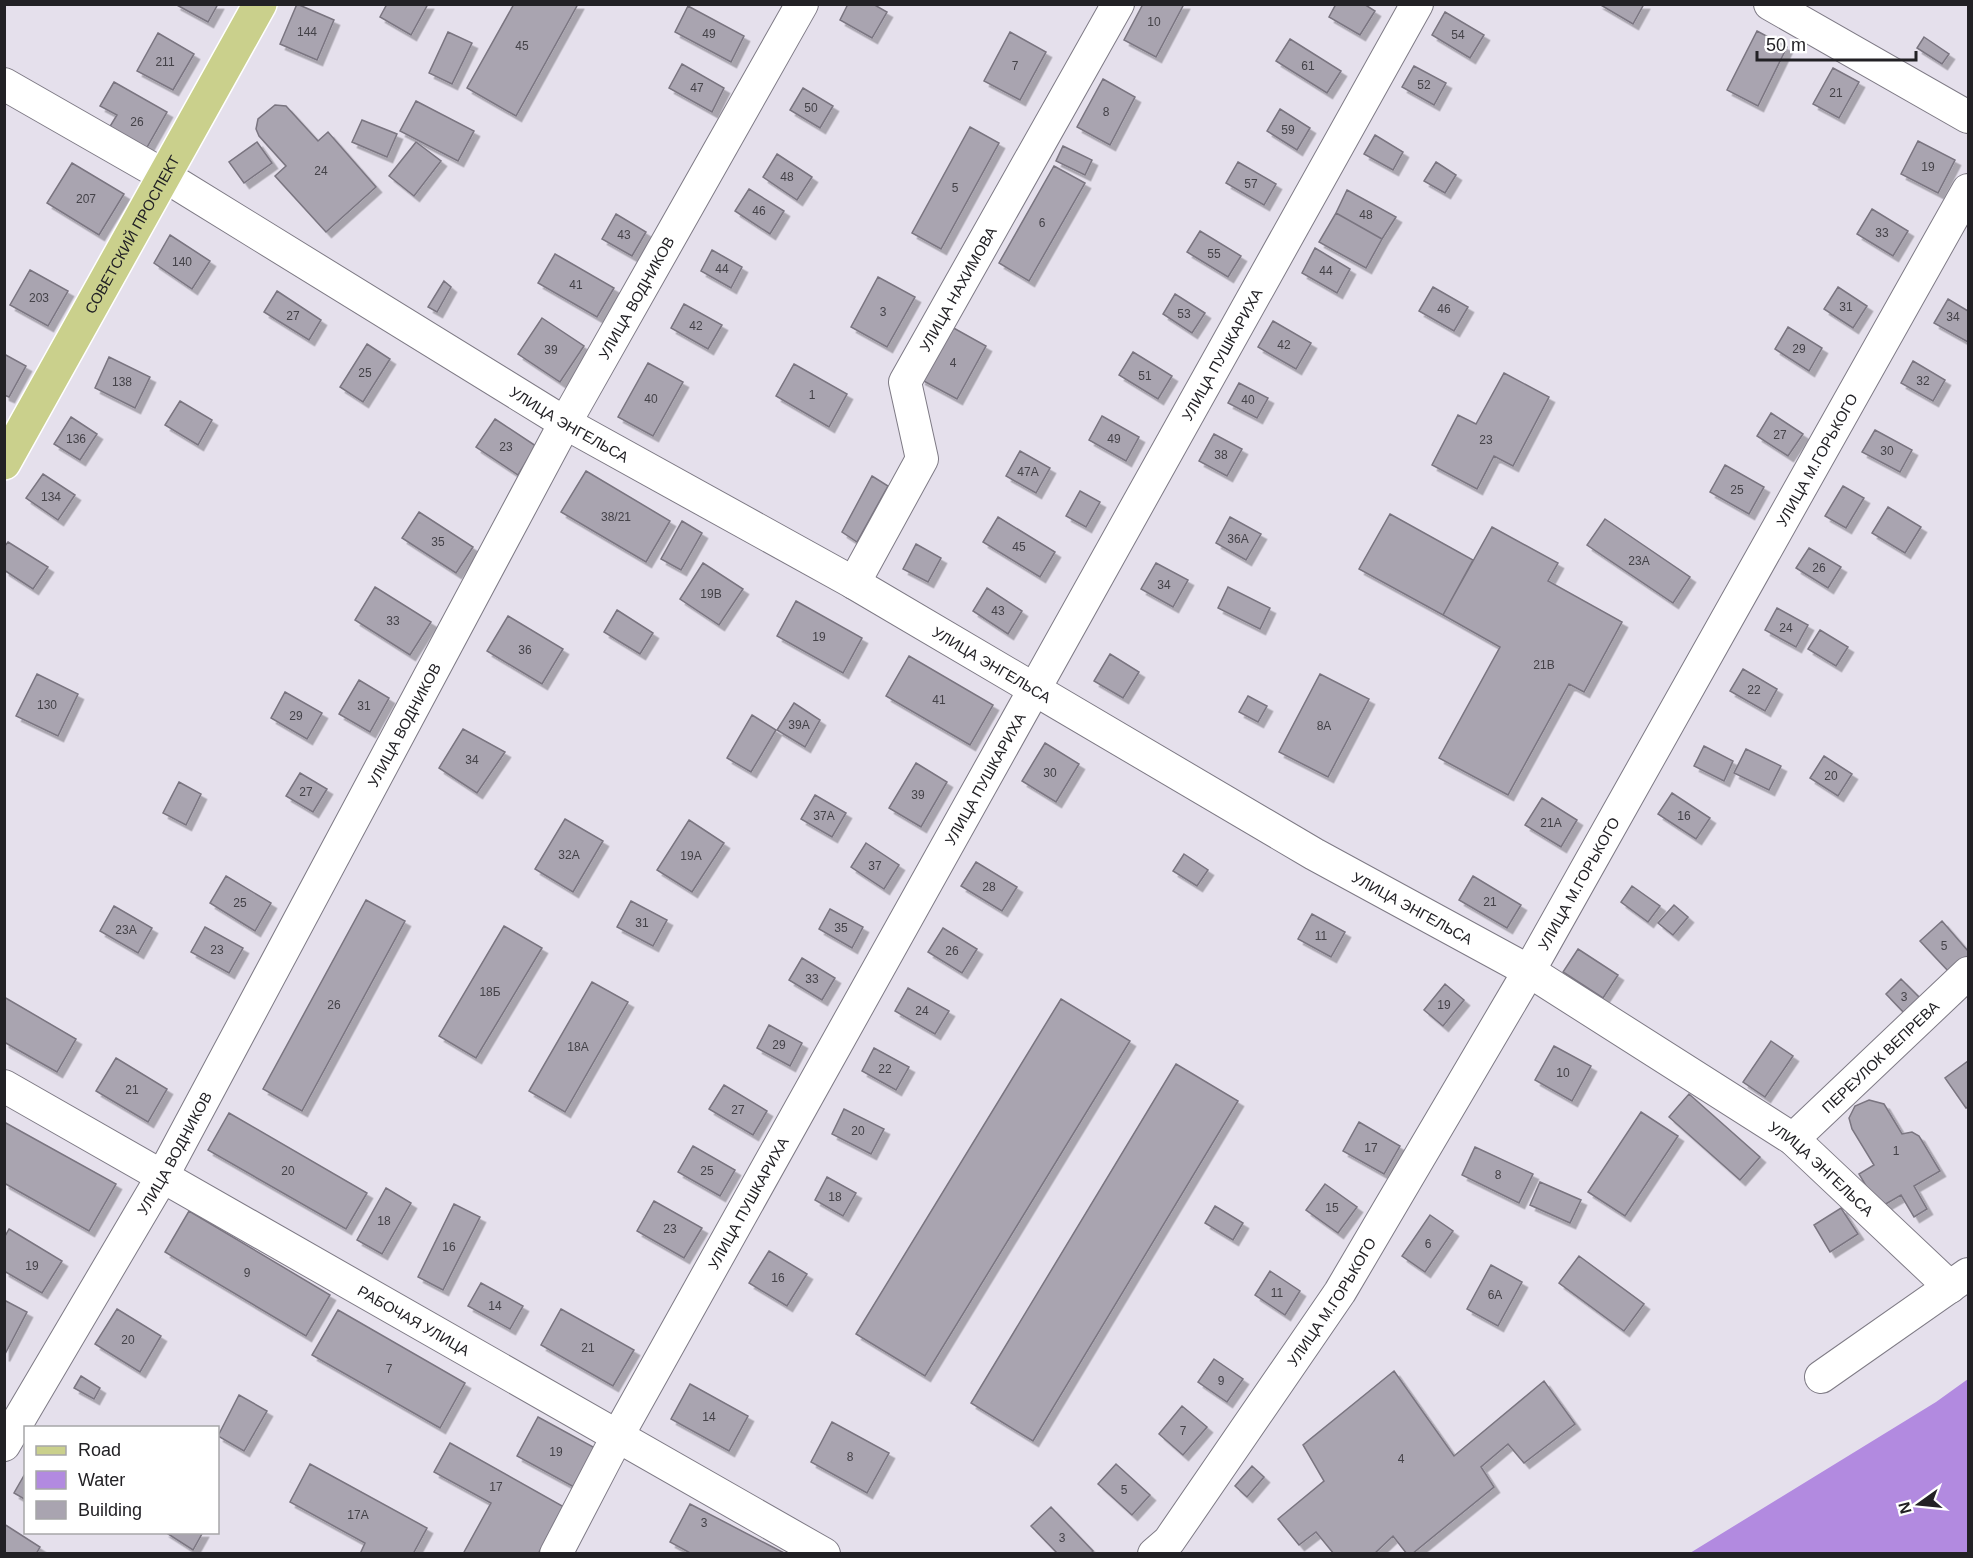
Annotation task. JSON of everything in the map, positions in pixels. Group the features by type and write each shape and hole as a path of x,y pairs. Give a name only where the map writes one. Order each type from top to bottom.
{"main road":[{"name":"СОВЕТСКИЙ ПРОСПЕКТ","path":"4,463 260,4"}],"street":[{"name":"УЛИЦА ВОДНИКОВ","path":"4,1446 162,1177 565,423 802,4"},
{"name":"УЛИЦА НАХИМОВА","path":"854,583 922,459 905,382 1118,4"},
{"name":"УЛИЦА ПУШКАРИХА","path":"556,1554 617,1437 1417,4"},
{"path":"1770,4 1968,117"},
{"name":"УЛИЦА ЭНГЕЛЬСА","path":"4,84 163,175 565,423 854,583 1314,854 1529,971 1793,1139 1959,1281"},
{"name":"УЛИЦА М.ГОРЬКОГО","path":"1154,1554 1168,1541 1340,1292 1529,971 1968,190"},
{"name":"ПЕРЕУЛОК ВЕПРЕВА","path":"1793,1139 1968,973"},
{"name":"РАБОЧАЯ УЛИЦА","path":"4,1086 824,1554"},
{"path":"1821,1377 1959,1281"}],"water":[{"path":"1968,1379 1968,1553 1690,1553 1936,1402"}],"building":[{"path":"175,4 218,4 208,22"},
{"path":"297,4 334,20 317,60 280,44"},
{"path":"387,4 428,4 411,35 380,17"},
{"path":"514,4 578,4 516,116 467,88"},
{"path":"848,4 873,4 887,12 872,38 840,20"},
{"path":"1143,4 1184,4 1156,57 1124,40"},
{"path":"1336,4 1364,4 1375,11 1360,35 1329,17"},
{"path":"1599,4 1644,4 1633,24"},
{"path":"688,6 744,36 731,62 675,32"},
{"path":"1445,12 1484,35 1470,58 1432,35"},
{"path":"1757,31 1787,47 1758,106 1727,90"},
{"path":"448,32 472,43 452,84 429,73"},
{"path":"1010,32 1046,52 1020,100 984,81"},
{"path":"158,33 194,54 173,90 137,71"},
{"path":"1924,37 1949,54 1942,64 1917,48"},
{"path":"1290,39 1341,71 1327,93 1276,61"},
{"path":"682,64 724,88 712,112 669,88"},
{"path":"1414,66 1446,83 1434,105 1402,87"},
{"path":"1833,68 1859,82 1839,118 1813,104"},
{"path":"1103,79 1135,97 1110,145 1077,127"},
{"path":"114,82 167,112 146,149 109,128 117,115 100,106"},
{"path":"803,88 833,106 820,128 790,110"},
{"path":"416,101 474,131 458,161 400,131"},
{"path":"275,105 286,106 318,141 328,132 376,187 326,232 275,176 286,166 259,136 256,129 258,119"},
{"path":"1280,109 1310,128 1297,150 1267,131"},
{"path":"362,120 397,134 387,157 352,142"},
{"path":"970,127 999,143 941,249 912,233"},
{"path":"1375,135 1403,152 1393,170 1364,154"},
{"path":"1918,141 1955,160 1938,193 1901,174"},
{"path":"257,142 272,163 244,183 229,162"},
{"path":"416,142 441,161 414,196 389,176"},
{"path":"1063,146 1092,160 1085,175 1056,161"},
{"path":"777,154 812,177 797,200 763,177"},
{"path":"1238,162 1276,184 1264,205 1226,183"},
{"path":"1436,162 1456,175 1445,193 1424,181"},
{"path":"72,163 124,194 99,235 47,203"},
{"path":"1054,166 1085,183 1029,281 999,263"},
{"path":"749,189 784,211 770,234 735,211"},
{"path":"1347,190 1396,217 1382,239 1336,213"},
{"path":"1872,209 1908,231 1893,256 1857,234"},
{"path":"1336,213 1382,239 1366,268 1319,242"},
{"path":"616,214 646,232 632,256 602,239"},
{"path":"1200,231 1241,256 1228,277 1187,252"},
{"path":"170,235 210,261 192,289 154,263"},
{"path":"1315,248 1350,269 1337,293 1302,273"},
{"path":"712,250 742,267 731,288 701,271"},
{"path":"555,254 614,288 597,317 538,283"},
{"path":"30,270 68,291 48,326 10,305"},
{"path":"878,277 915,297 887,347 851,327"},
{"path":"444,281 451,287 437,312 428,307"},
{"path":"1433,287 1468,307 1454,331 1419,311"},
{"path":"1838,287 1867,306 1853,328 1824,309"},
{"path":"277,291 321,320 309,340 264,312"},
{"path":"1175,294 1205,313 1192,333 1163,314"},
{"path":"1948,299 1968,311 1968,342 1934,323"},
{"path":"684,304 722,325 708,349 671,328"},
{"path":"542,318 584,346 560,382 518,354"},
{"path":"1273,321 1311,343 1296,369 1258,347"},
{"path":"950,326 986,346 957,399 920,379"},
{"path":"1788,327 1822,348 1809,371 1775,349"},
{"path":"367,344 390,359 363,402 340,387"},
{"path":"1133,352 1172,376 1158,399 1119,375"},
{"path":"4,354 26,366 9,397 4,395"},
{"path":"109,357 150,377 135,408 95,388"},
{"path":"1913,361 1945,380 1933,401 1901,383"},
{"path":"648,363 683,382 653,436 618,417"},
{"path":"794,364 847,394 829,427 776,396"},
{"path":"1504,373 1549,397 1513,466 1494,456 1477,489 1432,465 1458,415 1476,424"},
{"path":"1239,383 1268,398 1257,418 1228,403"},
{"path":"180,401 212,420 198,445 165,425"},
{"path":"1771,413 1803,434 1788,456 1757,436"},
{"path":"1102,416 1139,437 1126,461 1089,440"},
{"path":"71,417 97,434 80,460 54,444"},
{"path":"495,419 536,446 518,475 476,447"},
{"path":"1875,430 1912,450 1900,472 1862,452"},
{"path":"1214,434 1242,449 1227,476 1199,461"},
{"path":"1020,451 1050,468 1036,493 1006,476"},
{"path":"1725,465 1764,487 1749,514 1710,492"},
{"path":"586,471 670,521 646,562 561,512"},
{"path":"43,474 75,495 58,520 26,498"},
{"path":"872,476 888,486 857,542 842,532"},
{"path":"1843,486 1864,498 1846,528 1825,516"},
{"path":"1080,491 1100,502 1086,527 1066,516"},
{"path":"1888,507 1921,527 1905,553 1872,533"},
{"path":"419,512 473,547 456,573 402,538"},
{"path":"1390,514 1473,560 1443,615 1359,569"},
{"path":"998,517 1055,552 1040,577 983,542"},
{"path":"1230,517 1261,534 1246,560 1216,543"},
{"path":"1605,519 1690,577 1673,603 1587,545"},
{"path":"682,521 702,533 681,570 661,559"},
{"path":"1492,527 1558,563 1548,581 1622,622 1584,692 1569,684 1508,795 1439,758 1500,647 1443,615"},
{"path":"8,542 48,567 33,589 4,570 4,547"},
{"path":"916,544 941,558 928,582 903,569"},
{"path":"1809,548 1841,567 1828,588 1796,568"},
{"path":"703,563 743,589 719,625 680,599"},
{"path":"1156,563 1188,580 1173,607 1141,589"},
{"path":"375,587 431,622 410,655 355,620"},
{"path":"1228,587 1270,608 1260,629 1218,608"},
{"path":"987,588 1022,611 1008,634 973,611"},
{"path":"796,601 862,638 843,673 777,636"},
{"path":"1777,608 1808,625 1796,647 1765,630"},
{"path":"617,610 653,633 640,654 604,632"},
{"path":"508,616 563,649 542,684 487,651"},
{"path":"1820,630 1848,647 1836,666 1808,649"},
{"path":"1110,654 1139,672 1123,698 1094,681"},
{"path":"909,656 993,705 970,745 886,696"},
{"path":"1743,669 1777,689 1765,711 1730,691"},
{"path":"37,674 78,694 58,736 16,716"},
{"path":"1320,674 1369,699 1328,777 1279,752"},
{"path":"359,680 389,698 370,732 339,714"},
{"path":"285,692 322,713 307,739 271,718"},
{"path":"1248,696 1267,706 1258,722 1239,712"},
{"path":"794,703 820,720 805,747 777,730"},
{"path":"752,715 776,730 751,772 727,758"},
{"path":"463,729 505,752 477,793 439,768"},
{"path":"1045,743 1079,764 1056,802 1022,781"},
{"path":"1704,746 1733,761 1724,781 1694,766"},
{"path":"1746,749 1781,766 1769,790 1734,773"},
{"path":"1824,756 1852,774 1838,796 1810,778"},
{"path":"916,763 947,782 921,827 889,808"},
{"path":"300,773 327,789 313,812 286,796"},
{"path":"179,782 201,794 186,825 163,813"},
{"path":"1672,793 1710,818 1696,839 1658,814"},
{"path":"815,795 846,813 832,837 801,819"},
{"path":"1542,798 1577,820 1561,847 1525,825"},
{"path":"565,819 603,841 573,892 535,869"},
{"path":"689,820 724,843 692,892 657,870"},
{"path":"866,843 899,865 884,889 851,867"},
{"path":"1184,854 1208,870 1197,886 1173,871"},
{"path":"976,862 1017,887 1002,911 961,886"},
{"path":"226,876 271,903 255,931 210,903"},
{"path":"1473,876 1521,905 1507,928 1459,900"},
{"path":"1632,886 1660,906 1648,922 1621,902"},
{"path":"366,900 405,921 302,1111 263,1089"},
{"path":"631,901 667,920 653,946 617,927"},
{"path":"1674,905 1688,917 1673,935 1658,923"},
{"path":"114,906 152,928 138,953 100,931"},
{"path":"830,909 863,927 852,948 819,929"},
{"path":"1312,914 1345,932 1331,957 1298,939"},
{"path":"1942,921 1968,951 1968,956 1950,973 1920,941"},
{"path":"504,926 542,948 476,1058 439,1036"},
{"path":"205,927 243,948 229,973 191,952"},
{"path":"943,928 977,949 962,973 928,952"},
{"path":"1578,949 1618,975 1603,998 1563,972"},
{"path":"802,958 835,978 822,1000 789,980"},
{"path":"1901,979 1922,1000 1906,1015 1886,994"},
{"path":"592,982 628,1002 565,1112 529,1091"},
{"path":"1445,984 1464,1000 1443,1026 1424,1010"},
{"path":"908,988 949,1011 935,1034 895,1011"},
{"path":"4,997 76,1039 57,1072 4,1042"},
{"path":"1061,999 1130,1041 925,1376 856,1334"},
{"path":"769,1025 802,1043 790,1066 757,1048"},
{"path":"1771,1041 1793,1056 1765,1097 1743,1082"},
{"path":"1554,1046 1591,1066 1572,1101 1535,1080"},
{"path":"874,1048 909,1067 896,1090 862,1071"},
{"path":"116,1058 167,1089 148,1122 96,1091"},
{"path":"1968,1061 1968,1107 1966,1108 1945,1078"},
{"path":"1176,1064 1238,1101 1033,1441 971,1403"},
{"path":"724,1085 767,1111 753,1135 709,1109"},
{"path":"1689,1094 1760,1157 1740,1180 1669,1117"},
{"path":"1869,1100 1884,1104 1902,1134 1912,1132 1919,1136 1940,1171 1914,1186 1927,1209 1914,1217 1901,1195 1879,1208 1859,1174 1874,1165 1852,1129 1849,1118 1855,1106"},
{"path":"844,1109 884,1129 871,1154 832,1134"},
{"path":"1641,1112 1678,1136 1625,1216 1588,1192"},
{"path":"229,1113 367,1193 346,1229 208,1150"},
{"path":"4,1122 116,1184 89,1231 4,1183"},
{"path":"1359,1122 1400,1146 1384,1174 1343,1151"},
{"path":"693,1146 735,1170 720,1196 678,1172"},
{"path":"1475,1147 1533,1174 1519,1203 1462,1175"},
{"path":"827,1177 856,1193 843,1216 815,1200"},
{"path":"1540,1182 1581,1200 1570,1223 1530,1205"},
{"path":"1325,1184 1357,1207 1338,1233 1306,1210"},
{"path":"386,1188 411,1203 382,1254 357,1240"},
{"path":"654,1201 702,1228 684,1258 637,1231"},
{"path":"454,1204 480,1217 443,1290 418,1277"},
{"path":"1215,1206 1243,1223 1233,1240 1205,1223"},
{"path":"1841,1208 1858,1234 1830,1252 1814,1225"},
{"path":"189,1211 330,1295 306,1336 165,1252"},
{"path":"1430,1215 1453,1231 1425,1272 1402,1256"},
{"path":"9,1229 62,1261 42,1293 4,1271 4,1238"},
{"path":"769,1251 807,1274 787,1306 749,1283"},
{"path":"1579,1256 1644,1304 1624,1331 1559,1283"},
{"path":"1491,1265 1522,1282 1498,1326 1467,1309"},
{"path":"1270,1271 1300,1291 1285,1315 1255,1295"},
{"path":"481,1283 523,1306 510,1329 468,1306"},
{"path":"4,1300 27,1312 4,1356"},
{"path":"117,1309 161,1336 140,1372 95,1344"},
{"path":"561,1309 634,1350 613,1386 541,1345"},
{"path":"338,1310 465,1383 440,1428 312,1355"},
{"path":"1214,1359 1243,1379 1227,1402 1198,1382"},
{"path":"1394,1371 1454,1456 1544,1381 1575,1424 1524,1463 1508,1444 1481,1467 1494,1487 1412,1554 1407,1554 1393,1536 1374,1554 1334,1554 1316,1532 1299,1545 1278,1519 1324,1481 1303,1445"},
{"path":"81,1376 100,1388 94,1399 74,1388"},
{"path":"690,1384 748,1416 729,1451 671,1419"},
{"path":"239,1395 267,1411 244,1451 219,1437"},
{"path":"1182,1406 1207,1427 1183,1455 1159,1434"},
{"path":"538,1417 595,1448 574,1487 517,1456"},
{"path":"832,1422 889,1453 867,1493 811,1462"},
{"path":"450,1443 564,1507 538,1554 463,1554 491,1503 434,1472"},
{"path":"310,1464 427,1528 413,1554 360,1554 365,1543 290,1502"},
{"path":"1116,1464 1150,1495 1132,1515 1098,1484"},
{"path":"1252,1466 1264,1477 1247,1497 1235,1486"},
{"path":"24,1476 24,1499 14,1493"},
{"path":"690,1504 786,1554 692,1554 670,1542"},
{"path":"1051,1507 1093,1551 1090,1554 1058,1554 1031,1526"},
{"path":"4,1524 40,1547 36,1554 4,1554"},
{"path":"168,1534 202,1534 193,1550"}]}
